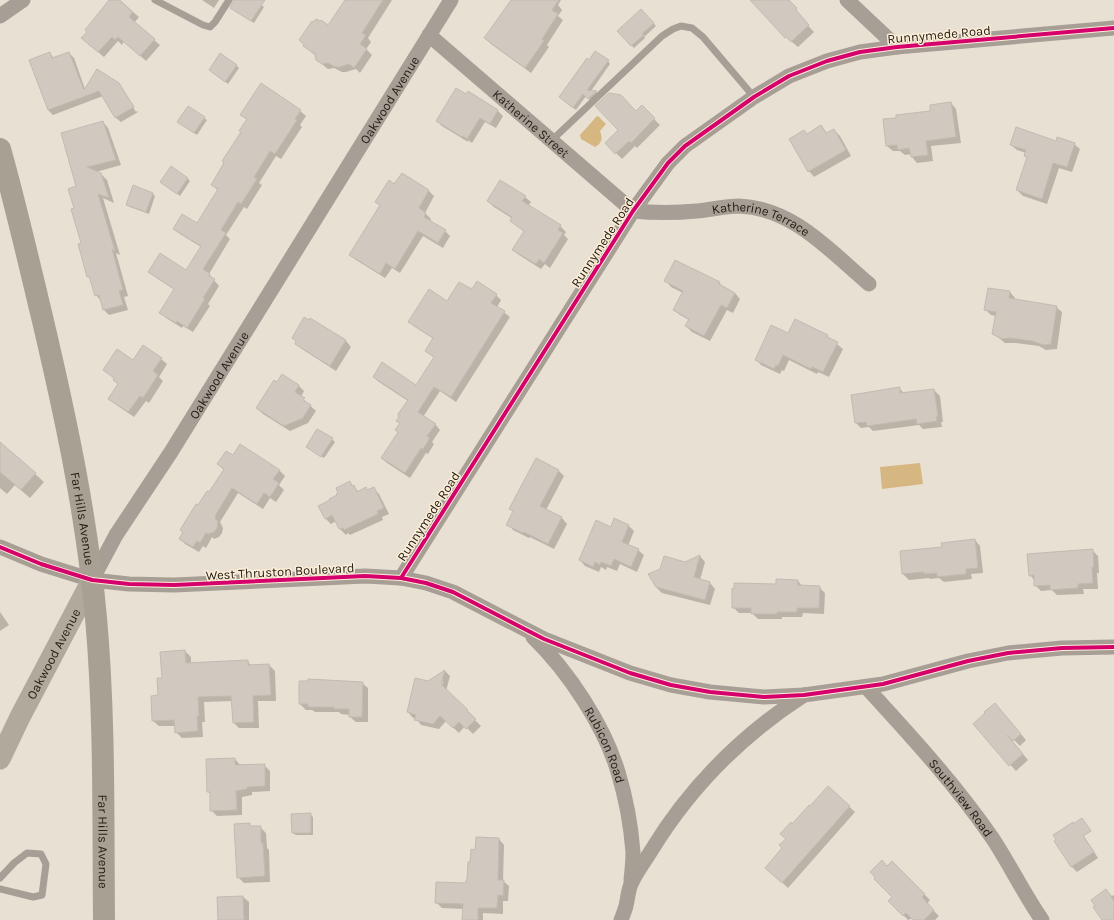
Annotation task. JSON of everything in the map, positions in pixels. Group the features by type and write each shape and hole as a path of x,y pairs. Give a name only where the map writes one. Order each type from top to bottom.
{"main road":[{"name":"Far Hills Avenue","path":"0,149 14,199 65,421 82,510 92,580 100,688 104,920"}],"street":[{"path":"0,16 23,0"},
{"name":"Oakwood Avenue","path":"3,746 116,535 176,445 451,0"},
{"path":"847,0 897,47"},
{"name":"Runnymede Road","path":"401,578 633,211 668,163 685,146 754,97 789,76 827,61 860,52 897,47 1114,28"},
{"name":"Katherine Street","path":"429,35 633,211"},
{"name":"Katherine Terrace","path":"633,211 672,213 738,206 764,209 786,217 805,229 869,284"},
{"name":"West Thruston Boulevard","path":"0,547 41,564 92,580 129,584 174,585 365,576 401,578 426,583 453,592 544,639 630,673 671,685 710,692 764,697 804,695 883,684 968,661 1008,653 1062,648 1114,647"},
{"name":"Rubicon Road","path":"525,630 565,674 583,700 603,734 618,771 627,811 633,854 631,883 621,920"},
{"name":"Southview Road","path":"866,687 921,747 956,789 994,840 1042,920"},
{"name":"Rubicon Road","path":"631,883 678,810 707,775 738,745 768,720 804,695"}],"lane":[{"path":"155,0 210,26 215,22 229,0"},
{"path":"551,141 662,36 680,26 692,28 703,37 754,97"},
{"path":"0,878 14,863 27,853 41,854 46,864 42,895 33,897 0,889"}],"shaded area":[{"path":"597,116 606,124 600,131 602,139 595,147 581,139 580,135"},
{"path":"920,463 923,484 882,489 880,467"}],"building":[{"path":"109,0 119,0 133,12 129,17 155,39 140,56 118,37 115,40 112,37 98,52 81,38 87,32 85,30"},
{"path":"234,0 265,0 251,21 230,8"},
{"path":"345,0 383,0 362,33 366,35 360,44 367,49 354,68 349,64 335,67 328,63 322,64 316,60 315,54 303,46 304,44 299,40 312,21 314,22 316,19 321,20 328,25"},
{"path":"511,0 559,0 552,10 558,14 542,39 544,41 525,68 484,38"},
{"path":"750,0 789,0 797,8 796,10 809,25 791,42 786,37 785,38"},
{"path":"641,9 654,23 642,34 644,35 631,46 617,31"},
{"path":"595,51 609,60 587,90 597,91 588,99 583,94 573,108 559,97 587,58 589,60"},
{"path":"50,52 52,58 69,52 84,90 97,69 119,83 134,107 115,118 99,91 48,110 29,60"},
{"path":"220,53 237,65 225,82 209,70"},
{"path":"261,83 301,110 295,119 297,120 275,154 270,151 254,177 257,179 241,204 238,202 221,230 226,233 203,269 210,274 209,276 215,279 203,298 205,299 187,328 177,321 176,323 159,313 174,289 148,272 160,253 186,270 201,246 173,229 182,214 197,223 218,189 211,185 224,163 222,161 241,132 239,131 247,119 240,115"},
{"path":"456,88 466,94 468,91 498,110 490,124 480,118 467,139 436,121"},
{"path":"609,93 621,95 636,111 642,105 655,118 631,143 629,141 615,154 605,143 618,130 595,106"},
{"path":"951,102 956,137 926,141 928,155 911,157 909,148 898,150 897,145 886,146 883,119 896,118 896,115 930,111 930,105"},
{"path":"188,106 205,117 194,133 177,122"},
{"path":"103,121 116,160 87,167 101,173 109,198 98,194 115,251 112,249 123,290 119,291 123,305 103,310 99,295 95,296 89,276 87,277 78,244 81,243 71,209 74,208 68,189 76,186 61,133"},
{"path":"821,125 826,133 834,129 846,150 808,172 789,139 804,130 807,134"},
{"path":"1016,127 1056,141 1057,137 1075,143 1067,167 1053,163 1042,199 1016,190 1027,157 1024,156 1026,150 1010,145"},
{"path":"171,166 188,178 177,194 160,182"},
{"path":"402,173 429,190 419,208 426,213 424,217 446,230 438,243 418,231 395,269 386,263 380,274 349,255 380,205 375,202 389,180 394,184"},
{"path":"500,180 526,196 522,201 561,225 558,230 563,233 544,263 539,259 536,264 512,250 524,231 510,221 512,217 487,201"},
{"path":"133,185 153,193 146,212 126,205"},
{"path":"675,260 720,282 719,284 735,293 727,308 721,305 704,336 685,326 689,319 673,310 683,291 664,281"},
{"path":"477,281 497,294 491,303 505,311 451,397 434,387 418,412 436,424 427,436 430,438 423,449 421,448 405,473 381,458 398,432 395,430 400,423 396,421 399,417 398,414 408,400 373,377 382,362 416,385 434,357 425,351 433,338 408,322 429,289 447,301 459,282 472,289"},
{"path":"988,288 1010,291 1009,298 1057,306 1051,344 1044,345 1032,341 1010,338 1002,339 992,334 996,312 984,310"},
{"path":"304,317 309,320 310,318 346,340 330,366 295,344 296,341 292,338"},
{"path":"795,319 828,335 827,337 838,342 823,372 812,367 811,369 783,355 778,366 776,365 774,369 755,360 771,325 788,333"},
{"path":"143,345 162,358 153,371 158,375 143,398 140,396 128,412 108,399 118,384 113,380 114,378 103,370 117,349 133,360"},
{"path":"282,374 299,385 295,392 305,398 303,400 311,405 303,418 284,426 256,408 274,380 277,382"},
{"path":"900,387 900,393 934,389 938,416 936,417 937,421 917,424 916,419 867,426 866,422 855,423 851,395"},
{"path":"317,429 333,438 321,457 306,447"},
{"path":"0,442 36,473 21,490 0,472"},
{"path":"240,444 280,470 273,479 279,483 270,497 264,493 257,504 232,488 215,516 215,519 218,521 217,528 214,532 208,534 206,533 200,543 197,541 193,547 179,539 183,532 180,530 196,504 198,505 207,491 209,492 224,469 217,464 226,451 233,455"},
{"path":"536,458 559,470 540,506 562,517 548,544 506,525 513,511 509,509"},
{"path":"350,481 352,486 354,485 357,492 366,487 367,490 374,487 384,508 377,511 378,514 344,530 343,528 339,529 332,515 325,519 318,506 337,495 336,494 338,493 336,488"},
{"path":"614,518 629,525 622,542 639,549 631,567 614,559 611,566 601,562 600,565 595,562 593,567 579,560 596,520 611,527"},
{"path":"975,539 978,568 966,569 966,574 937,577 937,573 924,574 924,572 902,574 900,551 942,547 941,543"},
{"path":"1093,549 1093,583 1078,584 1078,588 1050,590 1050,585 1034,586 1034,575 1029,576 1027,554"},
{"path":"700,555 694,577 710,582 705,600 656,587 648,574 660,569 664,556 685,562"},
{"path":"776,579 798,580 798,585 820,586 819,608 797,608 797,612 777,612 777,614 751,614 751,608 732,608 732,588 734,589 734,583 776,584"},
{"path":"185,650 186,663 248,660 248,665 269,664 271,695 253,696 254,722 233,723 231,696 198,697 198,731 175,733 174,720 152,721 151,696 158,695 157,678 162,678 160,652"},
{"path":"445,670 441,684 476,719 466,729 459,722 453,728 440,716 433,724 414,720 416,715 407,712 415,678 428,681"},
{"path":"308,679 363,682 362,717 349,717 349,709 334,709 334,707 308,707 308,704 299,704 299,681 308,681"},
{"path":"995,703 1021,734 1013,741 1007,735 1023,754 1009,766 973,724"},
{"path":"235,758 235,765 265,764 265,786 247,787 247,789 236,791 237,810 210,811 210,792 207,792 206,759"},
{"path":"828,786 850,806 782,883 765,868 782,848 779,845 786,839 780,834 791,822 792,824 809,805 810,806"},
{"path":"311,813 311,833 292,833 291,814"},
{"path":"1082,818 1091,831 1083,836 1094,852 1071,867 1054,841 1056,839 1053,835"},
{"path":"250,823 250,826 261,826 261,843 263,843 265,876 237,878 234,824"},
{"path":"476,837 499,838 498,880 504,880 503,896 498,895 497,908 478,908 478,920 462,920 463,904 435,903 436,882 466,883 468,862 470,862 471,849 475,850"},
{"path":"882,860 887,866 892,861 925,894 922,897 934,910 924,920 913,920 906,913 903,916 888,901 892,897 874,879 875,877 870,872"},
{"path":"1106,889 1114,901 1114,920 1102,920 1093,907 1095,906 1091,900"},
{"path":"243,896 244,920 218,920 217,897"}],"cycle path":[{"path":"401,578 633,211 668,163 685,146 754,97 789,76 827,61 860,52 897,47 1114,28"},
{"path":"0,547 41,564 92,580 129,584 174,585 365,576 401,578 426,583 453,592 544,639 630,673 671,685 710,692 764,697 804,695 883,684 968,661 1008,653 1062,648 1114,647"}]}
